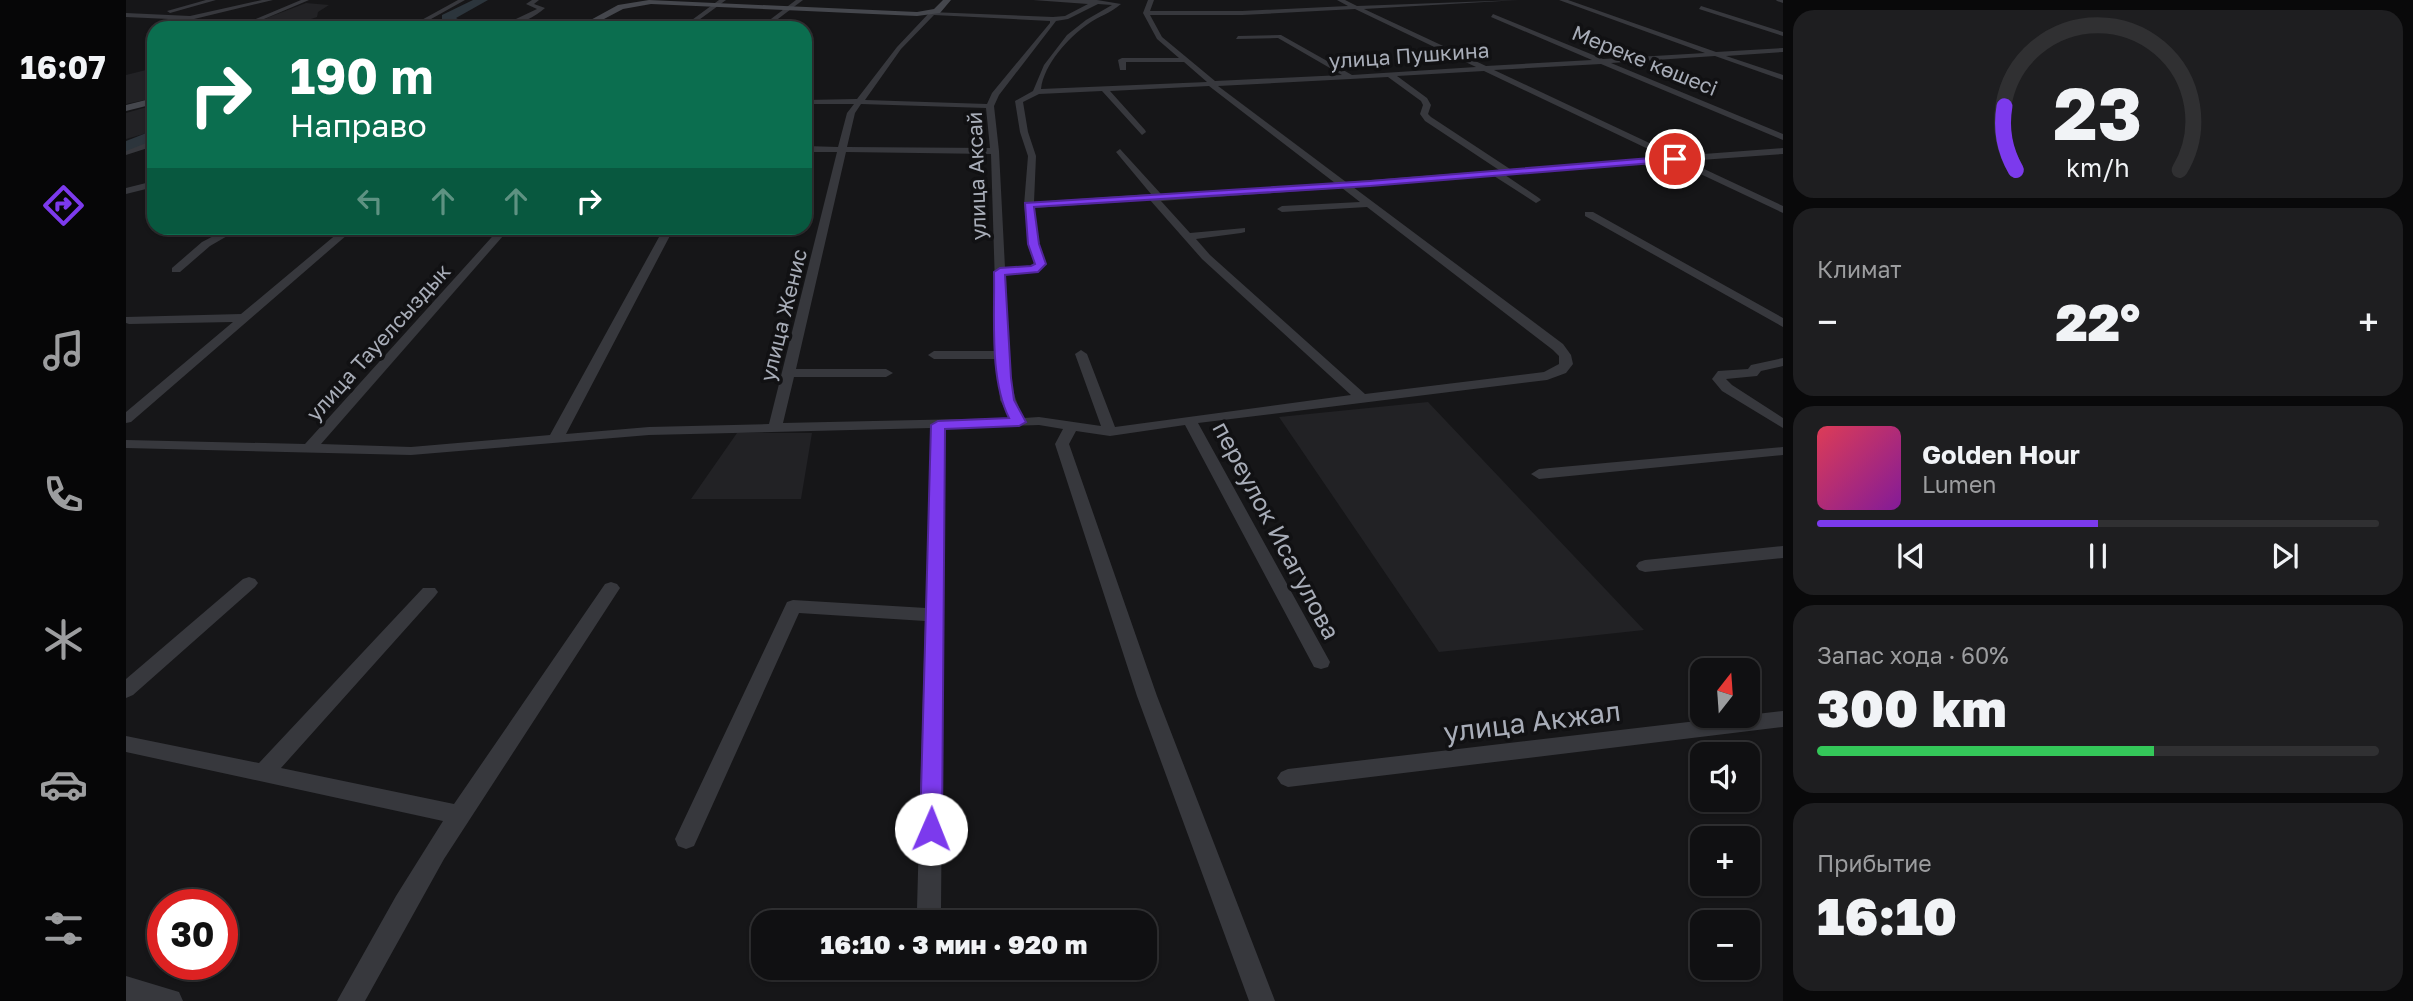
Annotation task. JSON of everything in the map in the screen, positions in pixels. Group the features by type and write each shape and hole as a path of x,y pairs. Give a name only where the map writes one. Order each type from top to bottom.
{"main road":[{"name":"улица Женис","path":"932,13 947,0"},
{"path":"594,21 621,7 663,1 932,13"},
{"path":"126,108 147,103"}],"street":[{"path":"150,16 213,0"},
{"path":"126,15 198,17 270,0"},
{"path":"254,21 306,0"},
{"path":"423,21 462,0"},
{"path":"536,0 529,4 550,6"},
{"path":"771,21 800,0"},
{"path":"1036,0 1097,2"},
{"path":"126,444 411,451 599,433 1039,421 1110,432 1547,376 1561,370 1566,364 1565,355 1213,84 1159,38 1146,13 1151,0"},
{"path":"1340,0 1783,210"},
{"path":"1146,13 1242,13 1516,0"},
{"path":"1562,0 1783,78"},
{"path":"694,21 721,2"},
{"path":"932,13 1053,19 1066,18 1097,2"},
{"name":"улица Аксай","path":"1000,272 1034,270 1040,264 1034,244 1029,205 1033,166 1019,101 1037,92 1037,82 1067,40 1084,23 1118,5 1097,2"},
{"path":"518,21 531,16 542,6"},
{"path":"1701,8 1783,34"},
{"name":"улица Женис","path":"775,427 851,113 899,48 932,13"},
{"name":"Мереке көшесі","path":"1493,16 1783,137"},
{"name":"улица Аксай","path":"1019,422 1007,400 995,150 1002,130 990,106 995,95 1053,23 1053,19"},
{"path":"1238,38 1279,36 1351,77"},
{"name":"улица Пушкина","path":"1037,92 1351,77 1783,50"},
{"path":"1123,68 1122,60 1185,60"},
{"path":"1389,74 1424,100 1427,105 1424,114 1427,119 1509,173"},
{"path":"1105,90 1142,132"},
{"path":"812,102 862,100 990,106"},
{"path":"1002,130 1024,132"},
{"path":"129,153 147,146"},
{"path":"812,149 995,150"},
{"path":"1029,205 1156,199 1783,151"},
{"path":"1120,152 1186,237 1242,292 1363,398"},
{"path":"1497,174 1536,200"},
{"path":"126,191 147,186"},
{"path":"1282,209 1369,204"},
{"path":"1589,214 1783,323"},
{"path":"1186,237 1241,230"},
{"path":"176,270 206,244 223,235"},
{"path":"126,419 342,235"},
{"name":"улица Тауелсыздык","path":"308,450 499,235"},
{"path":"556,438 665,235"},
{"path":"129,320 242,318"},
{"path":"1081,354 1110,432"},
{"path":"934,355 1003,355"},
{"path":"1783,374 1777,364 1756,368 1752,373 1723,374 1719,379 1727,388 1783,424"},
{"path":"788,373 886,373"},
{"name":"переулок Исагулова","path":"1190,421 1321,662"},
{"path":"929,909 938,425"},
{"path":"1072,428 1065,435 1062,444 1147,696 1262,1001"},
{"path":"1539,474 1783,451"},
{"path":"1645,566 1783,552"},
{"path":"126,690 249,583"},
{"path":"349,1001 367,975 411,892 459,815 611,588"},
{"path":"263,773 429,592"},
{"path":"687,839 793,606 936,615"},
{"name":"улица Акжал","path":"1288,778 1783,719"},
{"path":"126,744 459,815"},
{"path":"126,989 170,1001"}],"shaded area":[{"path":"306,3 329,5 318,12 317,17 305,21 259,21"},
{"path":"147,70 147,100 126,104 126,75"},
{"path":"147,107 147,133 126,139 126,113"},
{"path":"1428,402 1644,630 1439,652 1279,417"},
{"path":"737,433 812,433 801,499 691,499"}],"waterway":[{"path":"454,21 446,18 482,0"},
{"path":"126,148 147,138"}],"route":[{"path":"931,829 938,425 1019,422 1007,400 1004,378 1000,272 1034,270 1040,264 1034,244 1029,205 1370,184 1675,159"}]}
